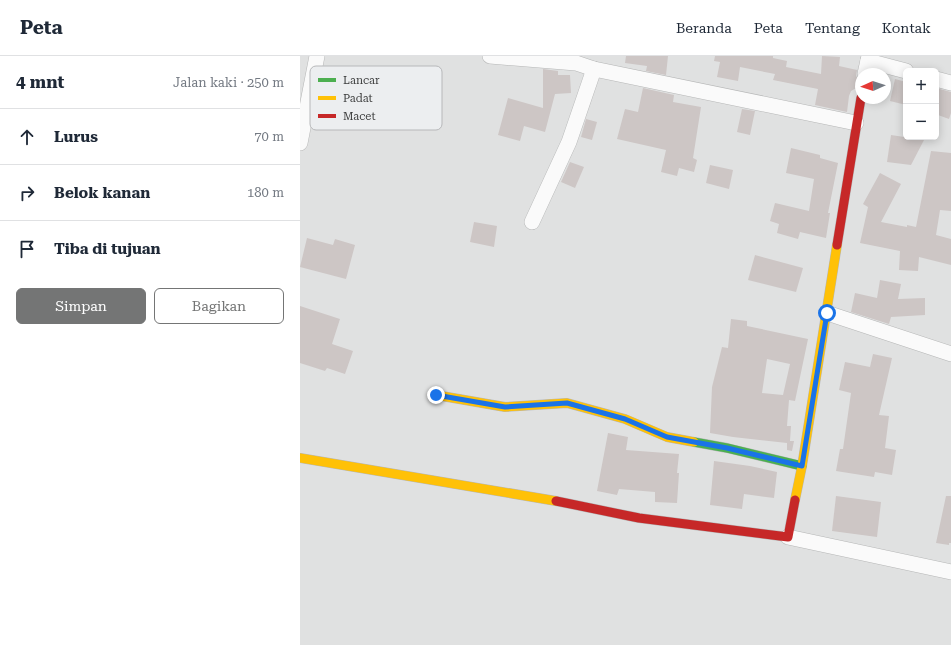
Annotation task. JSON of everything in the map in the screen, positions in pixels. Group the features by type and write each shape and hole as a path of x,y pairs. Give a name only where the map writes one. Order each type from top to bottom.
{"street":[{"path":"315,66 317,56"},
{"path":"490,56 576,60 594,69 856,123"},
{"path":"867,64 903,71"},
{"path":"532,222 564,154 594,69"},
{"path":"939,80 951,83"},
{"path":"300,143 310,92"},
{"path":"788,537 802,466 860,104"},
{"path":"827,313 951,354"},
{"path":"436,395 505,407 567,403 625,419 667,437 727,448 802,466"},
{"path":"300,458 576,504 639,518 788,537 951,572"}],"building":[{"path":"626,56 668,56 666,75 646,71 647,66 625,63"},
{"path":"715,56 773,56 773,58 787,61 786,67 821,74 822,56 840,57 839,66 855,70 855,89 851,91 849,96 847,112 815,105 818,89 773,80 775,74 740,67 738,81 717,77 720,62 714,61"},
{"path":"543,69 558,71 558,75 570,75 571,93 555,94 545,132 524,126 520,141 498,135 508,98 543,108"},
{"path":"895,79 903,81 903,104 891,101"},
{"path":"643,88 674,95 673,102 701,107 693,158 697,160 694,172 679,168 677,176 661,172 666,150 617,139 625,109 638,112"},
{"path":"939,89 951,92 951,113 949,119 939,115"},
{"path":"742,109 755,111 750,135 737,132"},
{"path":"586,119 597,122 592,140 581,137"},
{"path":"891,135 903,137 903,140 924,140 911,165 887,162"},
{"path":"791,148 820,155 820,158 838,163 828,213 830,213 826,238 800,232 798,239 777,233 779,224 770,221 775,203 809,211 814,179 786,173"},
{"path":"931,151 951,153 951,211 940,210 936,235 951,239 951,265 919,257 918,271 899,270 900,251 860,243 868,207 863,204 880,173 901,184 881,222 907,227 907,225 916,227"},
{"path":"570,162 584,167 575,188 561,182"},
{"path":"710,165 733,170 729,189 706,183"},
{"path":"474,222 497,226 494,247 470,242"},
{"path":"307,238 333,245 335,239 355,245 346,279 300,267"},
{"path":"755,255 803,268 796,292 748,280"},
{"path":"880,280 901,284 898,299 925,298 925,315 891,317 889,324 851,312 855,293 877,298"},
{"path":"300,306 340,319 332,344 353,351 345,374 327,368 325,371 300,363"},
{"path":"731,319 747,321 747,326 808,339 795,401 789,400 787,426 791,426 790,441 794,441 792,451 787,450 787,443 710,433 712,387 722,347 728,348","holes":["767,359 790,364 783,395 762,393"]},
{"path":"873,354 892,358 879,415 889,416 885,448 896,450 892,475 875,472 874,477 836,471 840,449 843,449 851,393 839,390 845,362 870,367"},
{"path":"608,433 628,437 626,450 679,454 677,473 679,473 677,503 655,502 655,492 619,489 617,495 597,491"},
{"path":"714,461 750,466 777,472 774,498 744,494 742,509 710,505"},
{"path":"836,496 881,502 877,537 832,531"},
{"path":"946,496 951,496 951,543 949,543 949,545 936,543"}],"traffic: fast":[{"path":"694,442 727,448 802,466"}],"traffic: slow":[{"path":"795,500 802,466 837,245"},
{"path":"436,395 505,407 567,403 625,419 667,437 694,442"},
{"path":"300,458 556,501"}],"traffic: jam":[{"path":"837,245 860,104"},
{"path":"556,501 639,518 788,537 795,500"}],"route":[{"path":"436,395 505,407 567,403 625,419 667,437 727,448 802,466 827,313"}]}
